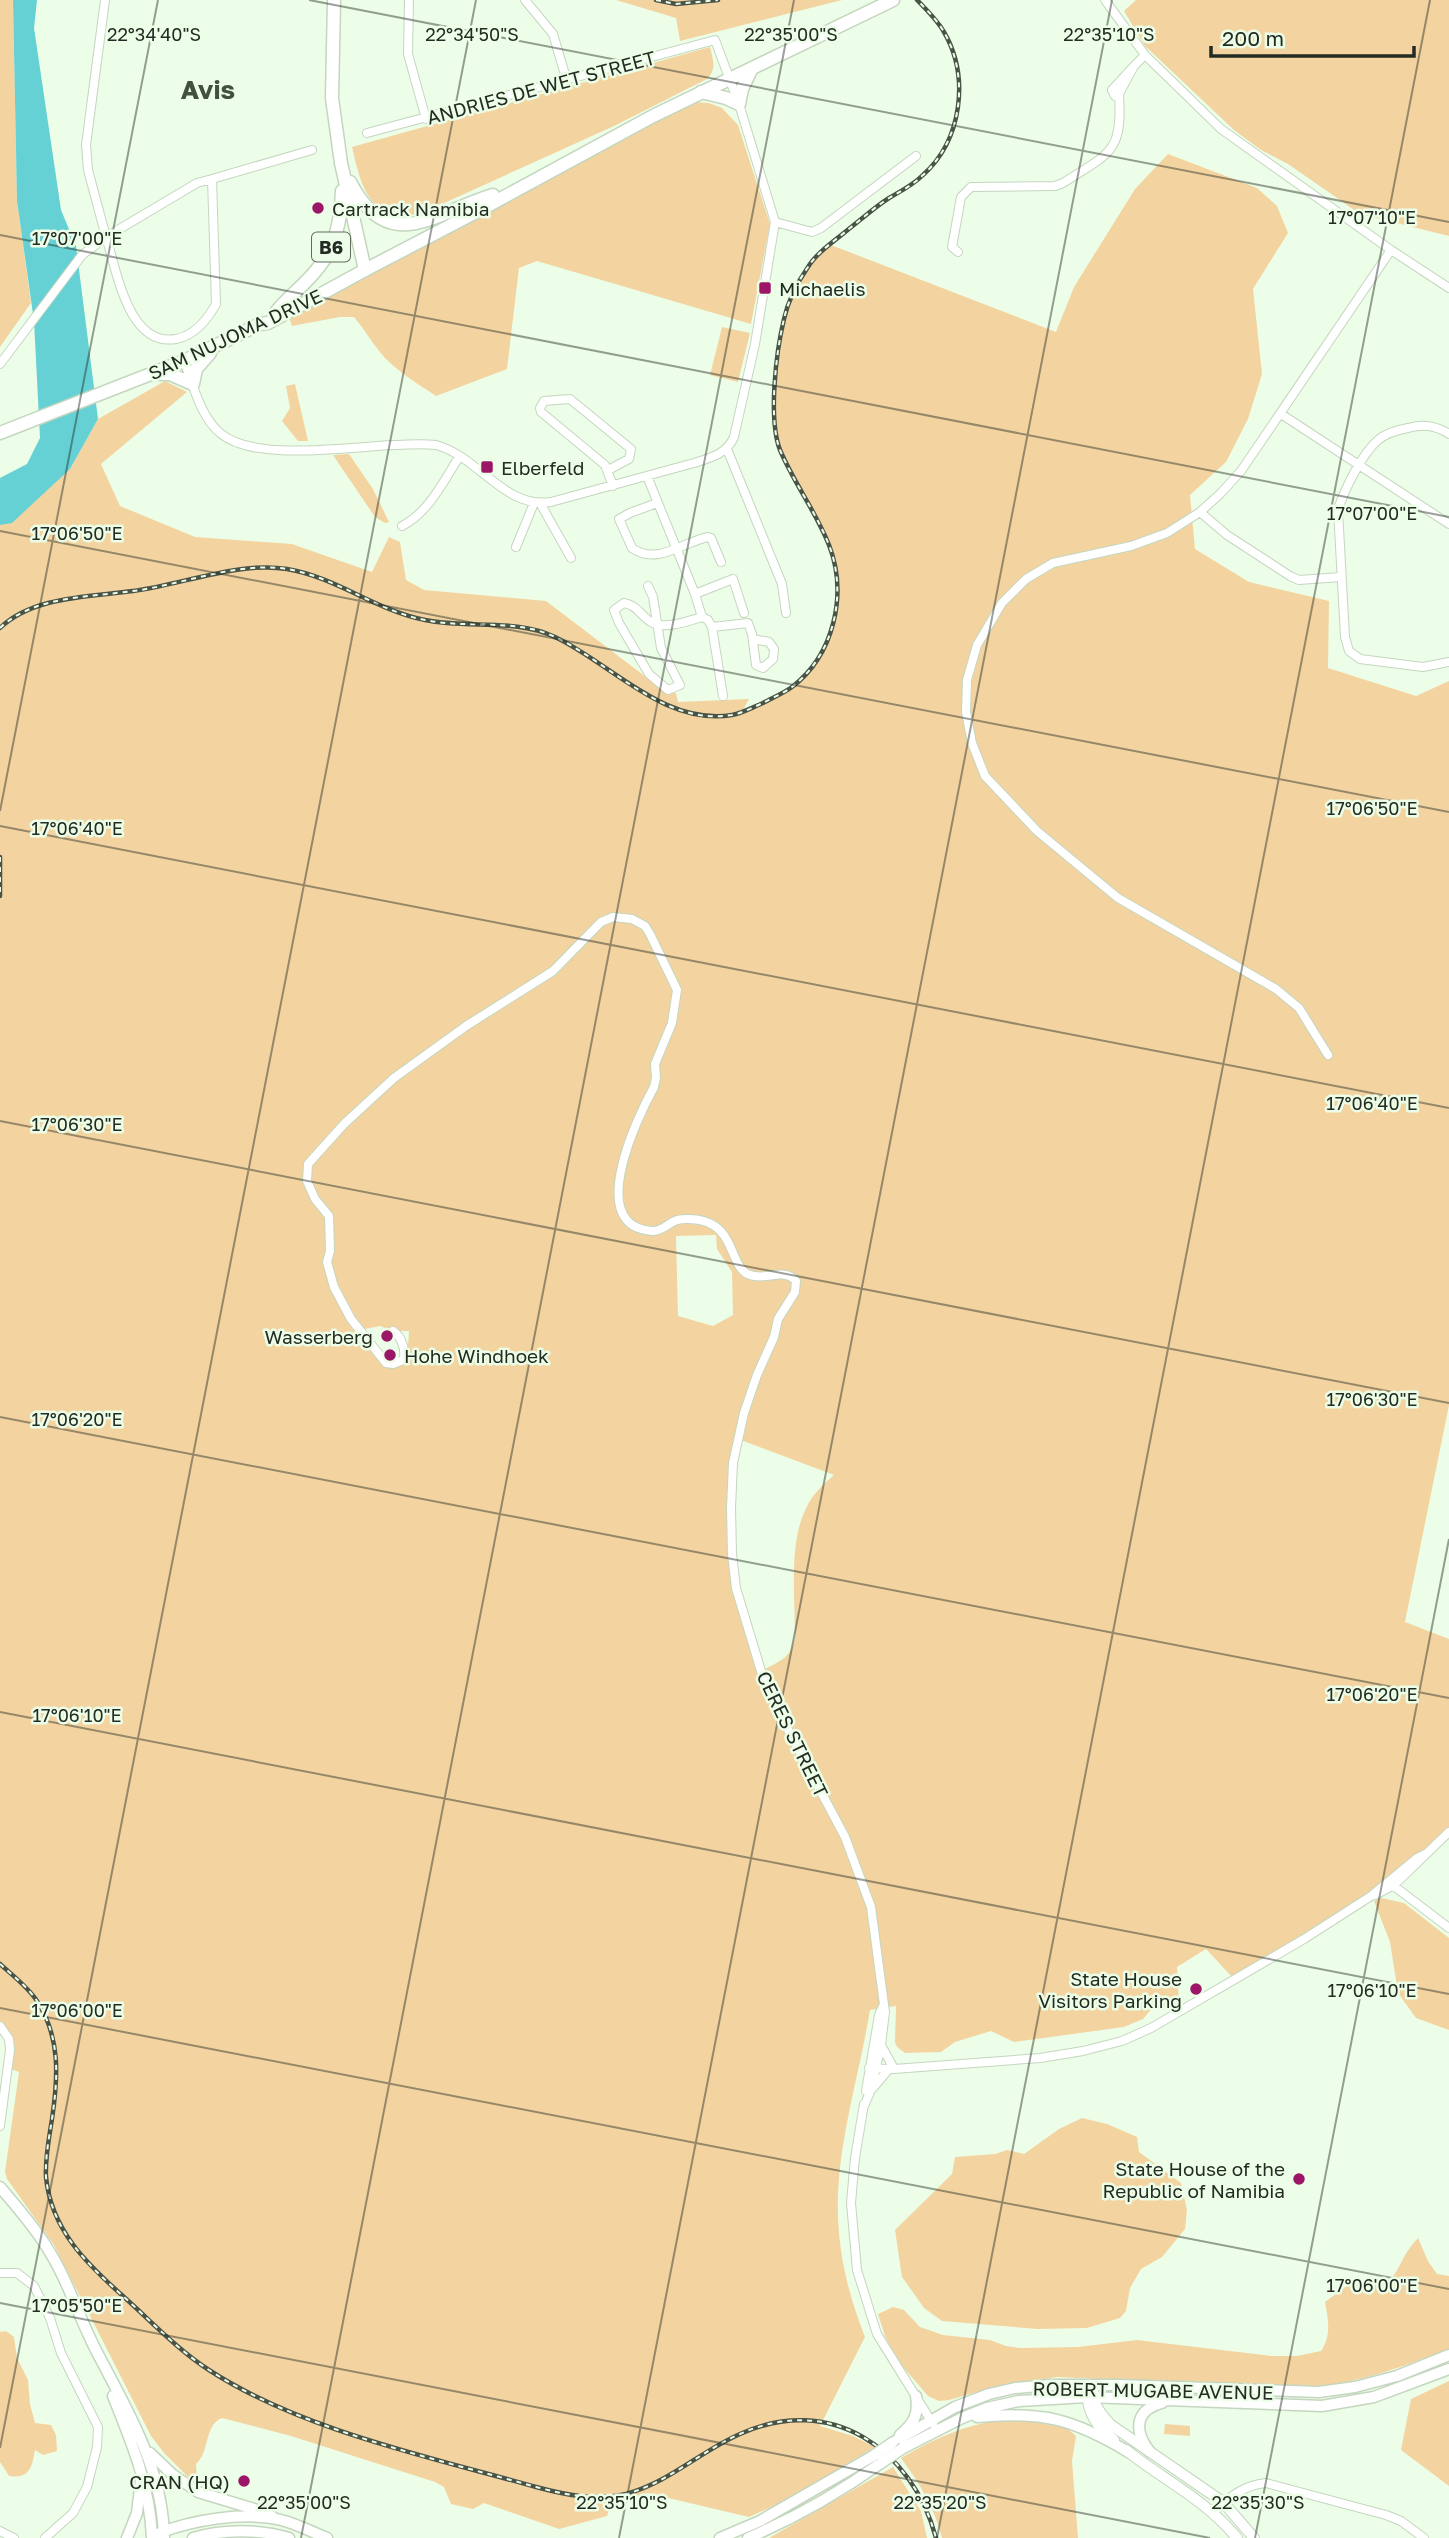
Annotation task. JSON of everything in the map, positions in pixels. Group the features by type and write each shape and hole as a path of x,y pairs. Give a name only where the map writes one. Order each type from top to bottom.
{"main road":[{"name":"B6","path":"276,312 365,267 341,163 332,98 334,0"},
{"name":"SAM NUJOMA DRIVE","path":"365,267 480,211 573,158 701,92 893,0"},
{"path":"701,92 726,97 739,104 742,89 752,68"},
{"name":"SAM NUJOMA DRIVE","path":"1,430 142,379 260,324 268,323 493,195 555,164 573,158"},
{"name":"B6","path":"260,324 276,312 317,270 333,244 342,208 341,163"},
{"path":"341,163 368,210 377,218 398,225 421,223 493,195"},
{"path":"142,379 170,374 193,384 196,369 219,345"},
{"path":"2,2193 47,2246 143,2453 159,2497 156,2536 205,2521 230,2518 276,2519"},
{"name":"ROBERT MUGABE AVENUE","path":"748,2538 796,2516 853,2482 896,2445 933,2425 955,2407 1002,2390 1033,2386 1089,2386 1335,2391 1397,2376 1449,2355"},
{"name":"ROBERT MUGABE AVENUE","path":"933,2425 1019,2401 1090,2398 1322,2406 1386,2393 1449,2369"},
{"path":"896,2445 915,2419 916,2396"},
{"path":"1150,2452 1142,2442 1138,2431 1139,2423 1149,2409 1168,2402"},
{"path":"962,2417 1013,2413 1051,2418 1091,2430 1130,2453"},
{"path":"143,2453 186,2486 264,2512 327,2538"},
{"path":"127,2538 140,2500 143,2453"},
{"name":"ROBERT MUGABE AVENUE","path":"720,2538 760,2521 877,2459"},
{"path":"193,2538 228,2532 256,2532 289,2538"}],"street":[{"path":"105,0 86,145 88,170 129,309 145,332 170,340 182,338 196,329 210,315 216,304 212,179"},
{"path":"409,0 409,62 426,118"},
{"path":"525,0 553,34 566,78"},
{"path":"1105,0 1146,55 1221,129 1449,288"},
{"name":"ANDRIES DE WET STREET","path":"367,134 566,78 715,40 729,79"},
{"path":"958,252 952,247 958,210 961,197 971,187 1055,186 1112,149 1118,137 1118,120 1114,108 1116,92 1146,55"},
{"path":"184,361 201,405 220,433 252,448 264,450 430,444 446,448 520,499 537,503 613,486 710,459 727,449 734,437 755,344 775,222 729,79"},
{"path":"0,364 82,255 106,237 177,194 212,179 312,150"},
{"path":"775,222 813,232 916,156"},
{"path":"1328,1055 1299,1008 1276,989 1118,898 1037,831 985,776 972,743 966,712 967,680 976,645 1002,603 1026,579 1053,563 1131,546 1167,533 1220,494 1241,471 1391,250"},
{"path":"608,470 629,458 631,449 570,399 544,401 541,412 600,461 608,470 613,486"},
{"path":"1280,414 1449,524"},
{"path":"1449,434 1434,426 1424,425 1397,430 1376,442 1343,495 1338,510 1345,637 1349,651 1360,659 1406,666 1423,667 1449,662"},
{"path":"727,449 782,584 786,613"},
{"path":"402,526 413,520 426,506 459,457"},
{"path":"647,476 702,617"},
{"path":"516,547 537,503"},
{"path":"537,503 572,558"},
{"path":"657,503 621,517 619,522 628,541 637,551 650,555 708,537 711,538 721,562"},
{"path":"1199,512 1227,535 1290,576 1299,580 1341,577"},
{"path":"695,594 733,579 744,613"},
{"path":"649,586 658,625 661,648 680,685 668,690 649,674 619,624 614,610 624,603 634,605 652,623 658,625 685,623 702,617 708,620 712,627 723,696"},
{"path":"712,627 748,623 753,639"},
{"name":"CERES STREET","path":"393,1331 402,1344 405,1356 403,1360 393,1364 386,1363 359,1329 339,1297 328,1271 329,1216 309,1189 306,1174 308,1164 344,1124 394,1078 466,1026 539,982 605,919 620,916 636,920 650,934 677,990 672,1023 655,1064 654,1087 624,1158 618,1199 620,1212 634,1225 649,1231 665,1228 677,1220 708,1222 728,1238 738,1265 745,1273 757,1277 783,1274 794,1278 795,1292 778,1319 775,1337 751,1390 733,1463 731,1508 736,1588 761,1671 785,1724 845,1838 871,1907 885,2012 881,2045 872,2068 871,2090 864,2106"},
{"path":"872,2068 891,2069 1040,2058 1122,2041 1194,2004 1304,1939 1411,1870 1449,1832"},
{"path":"1383,1892 1427,1853"},
{"path":"1406,1895 1405,1882 1411,1870"},
{"path":"1390,1884 1449,1928"},
{"path":"1371,1896 1393,1891 1406,1895"},
{"name":"CERES STREET","path":"883,2006 879,2015 855,2158 851,2203 857,2270 877,2334 933,2425"},
{"path":"0,2026 9,2039 10,2050 0,2126"},
{"path":"881,2045 891,2069"},
{"path":"871,2090 891,2069"},
{"path":"0,2273 17,2273 34,2286 50,2318 61,2353 98,2427 97,2447 87,2487 73,2513 46,2538"},
{"path":"1089,2386 1090,2413 1096,2423 1130,2453 1214,2512 1237,2538"},
{"path":"1090,2398 1105,2418 1223,2502 1254,2538"},
{"path":"1214,2512 1223,2502 1251,2485 1266,2483 1386,2515 1423,2538"},
{"path":"0,2531 14,2538"}],"shaded area":[{"path":"0,0 13,0 17,201 31,303 0,347"},
{"path":"616,0 842,0 680,41 676,18"},
{"path":"1136,0 1449,0 1449,236 1360,214 1234,130 1145,46 1124,11"},
{"path":"710,47 713,68 707,79 614,126 420,214 395,216 382,211 369,196 360,177 352,147"},
{"path":"693,102 709,103 722,108 738,125 770,224 751,324 537,261 519,268 507,369 436,396 385,358 354,317 292,326 289,317"},
{"path":"1168,154 1257,188 1277,206 1288,233 1253,289 1262,374 1248,419 1226,462 1190,495 1195,549 1249,582 1329,601 1328,668 1416,696 1449,681 1449,1405 1405,1622 1449,1639 1449,1832 1371,1896 1233,1978 1206,1949 1177,1967 1179,2001 1166,2007 1154,2006 1143,2019 1124,2027 1014,2042 991,2031 955,2042 941,2052 905,2053 895,2042 896,2006 870,2010 847,2121 838,2205 840,2246 845,2273 865,2337 820,2426 853,2436 875,2447 789,2499 749,2517 647,2493 611,2504 607,2516 559,2529 484,2503 473,2509 451,2504 444,2487 435,2482 291,2436 222,2418 212,2426 203,2453 196,2464 197,2481 194,2483 151,2436 54,2245 7,2179 5,2172 19,2072 8,2068 10,2050 0,2026 0,524 70,469 98,419 165,381 187,392 101,464 120,506 195,537 292,544 372,572 389,537 400,542 406,580 424,590 546,601 667,693 676,693 678,702 749,699 742,712 782,694 807,671 819,656 827,639 837,602 835,564 829,545 784,459 774,421 784,324 790,301 804,271 815,257 831,245 1056,332 1074,287 1135,189","holes":["716,1235 717,1249 732,1272 733,1315 713,1326 678,1316 676,1236","380,1326 393,1331 409,1331 407,1360 399,1366 389,1366 360,1330","738,1439 834,1475 806,1507 799,1526 795,1557 795,1637 791,1650 784,1658 762,1671 733,1565 733,1463"]},
{"path":"722,327 750,333 738,382 710,375"},
{"path":"295,384 308,441 298,441 282,421 290,408 286,386"},
{"path":"349,454 373,489 389,522 385,523 375,517 333,455"},
{"path":"1382,1898 1404,1903 1449,1938 1449,2030 1416,2018 1398,1993 1390,1942 1374,1901"},
{"path":"1082,2118 1107,2124 1137,2137 1139,2152 1181,2183 1187,2210 1185,2229 1162,2257 1141,2269 1130,2288 1126,2311 1120,2318 1087,2328 1038,2329 942,2321 924,2308 902,2277 895,2230 952,2174 955,2157 995,2154 1007,2150 1024,2154 1059,2129"},
{"path":"1418,2238 1437,2274 1449,2276 1449,2349 1392,2370 1316,2387 1057,2377 994,2387 939,2401 928,2396 897,2360 878,2314 893,2307 904,2310 920,2327 943,2335 990,2340 1020,2348 1078,2347 1137,2340 1272,2356 1297,2356 1321,2351 1327,2339 1328,2327 1325,2302 1356,2279 1382,2282 1389,2279"},
{"path":"6,2331 14,2337 17,2358 28,2380 35,2423 51,2425 56,2435 57,2451 43,2455 35,2450 29,2470 22,2476 9,2476 0,2462 0,2332"},
{"path":"1449,2381 1449,2486 1401,2450 1411,2399"},
{"path":"1004,2420 1061,2426 1076,2436 1072,2461 1078,2538 942,2538 926,2496 901,2458 950,2433"},
{"path":"1165,2424 1190,2426 1190,2436 1164,2434"},
{"path":"893,2467 921,2511 927,2538 769,2538"}],"water":[{"path":"13,0 37,0 34,28 61,210 76,246 98,419 70,469 12,523 0,525 0,478 27,464 40,438 34,321 17,201"}],"railway":[{"path":"656,0 676,4 718,0"},
{"path":"0,628 13,617 45,604 151,588 230,571 269,567 322,579 407,616 441,623 508,626 540,631 576,649 639,690 684,711 707,716 732,715 789,689 806,674 827,641 837,603 837,583 829,545 780,450 776,437 774,385 781,333 793,292 816,256 879,205 919,179 936,161 954,126 959,88 952,50 935,19 917,0"},
{"path":"0,857 0,896"},
{"path":"0,1964 25,1986 37,2001 45,2015 54,2044 56,2088 46,2177 49,2196 63,2230 97,2272 176,2345 209,2370 284,2409 367,2440 547,2490 581,2496 615,2496 641,2489 726,2441 773,2423 805,2420 835,2425 863,2437 887,2455 908,2478 924,2506 936,2538"}],"place":[{"name":"Cartrack Namibia","path":"318,208"},
{"name":"Michaelis","path":"765,288"},
{"name":"Elberfeld","path":"487,467"},
{"name":"Wasserberg","path":"387,1336"},
{"name":"Hohe Windhoek","path":"390,1355"},
{"name":"State House Visitors Parking","path":"1196,1989"},
{"name":"State House of the Republic of Namibia","path":"1299,2179"},
{"name":"CRAN (HQ)","path":"244,2481"}],"district":[{"name":"Avis","path":"208,89"}]}
